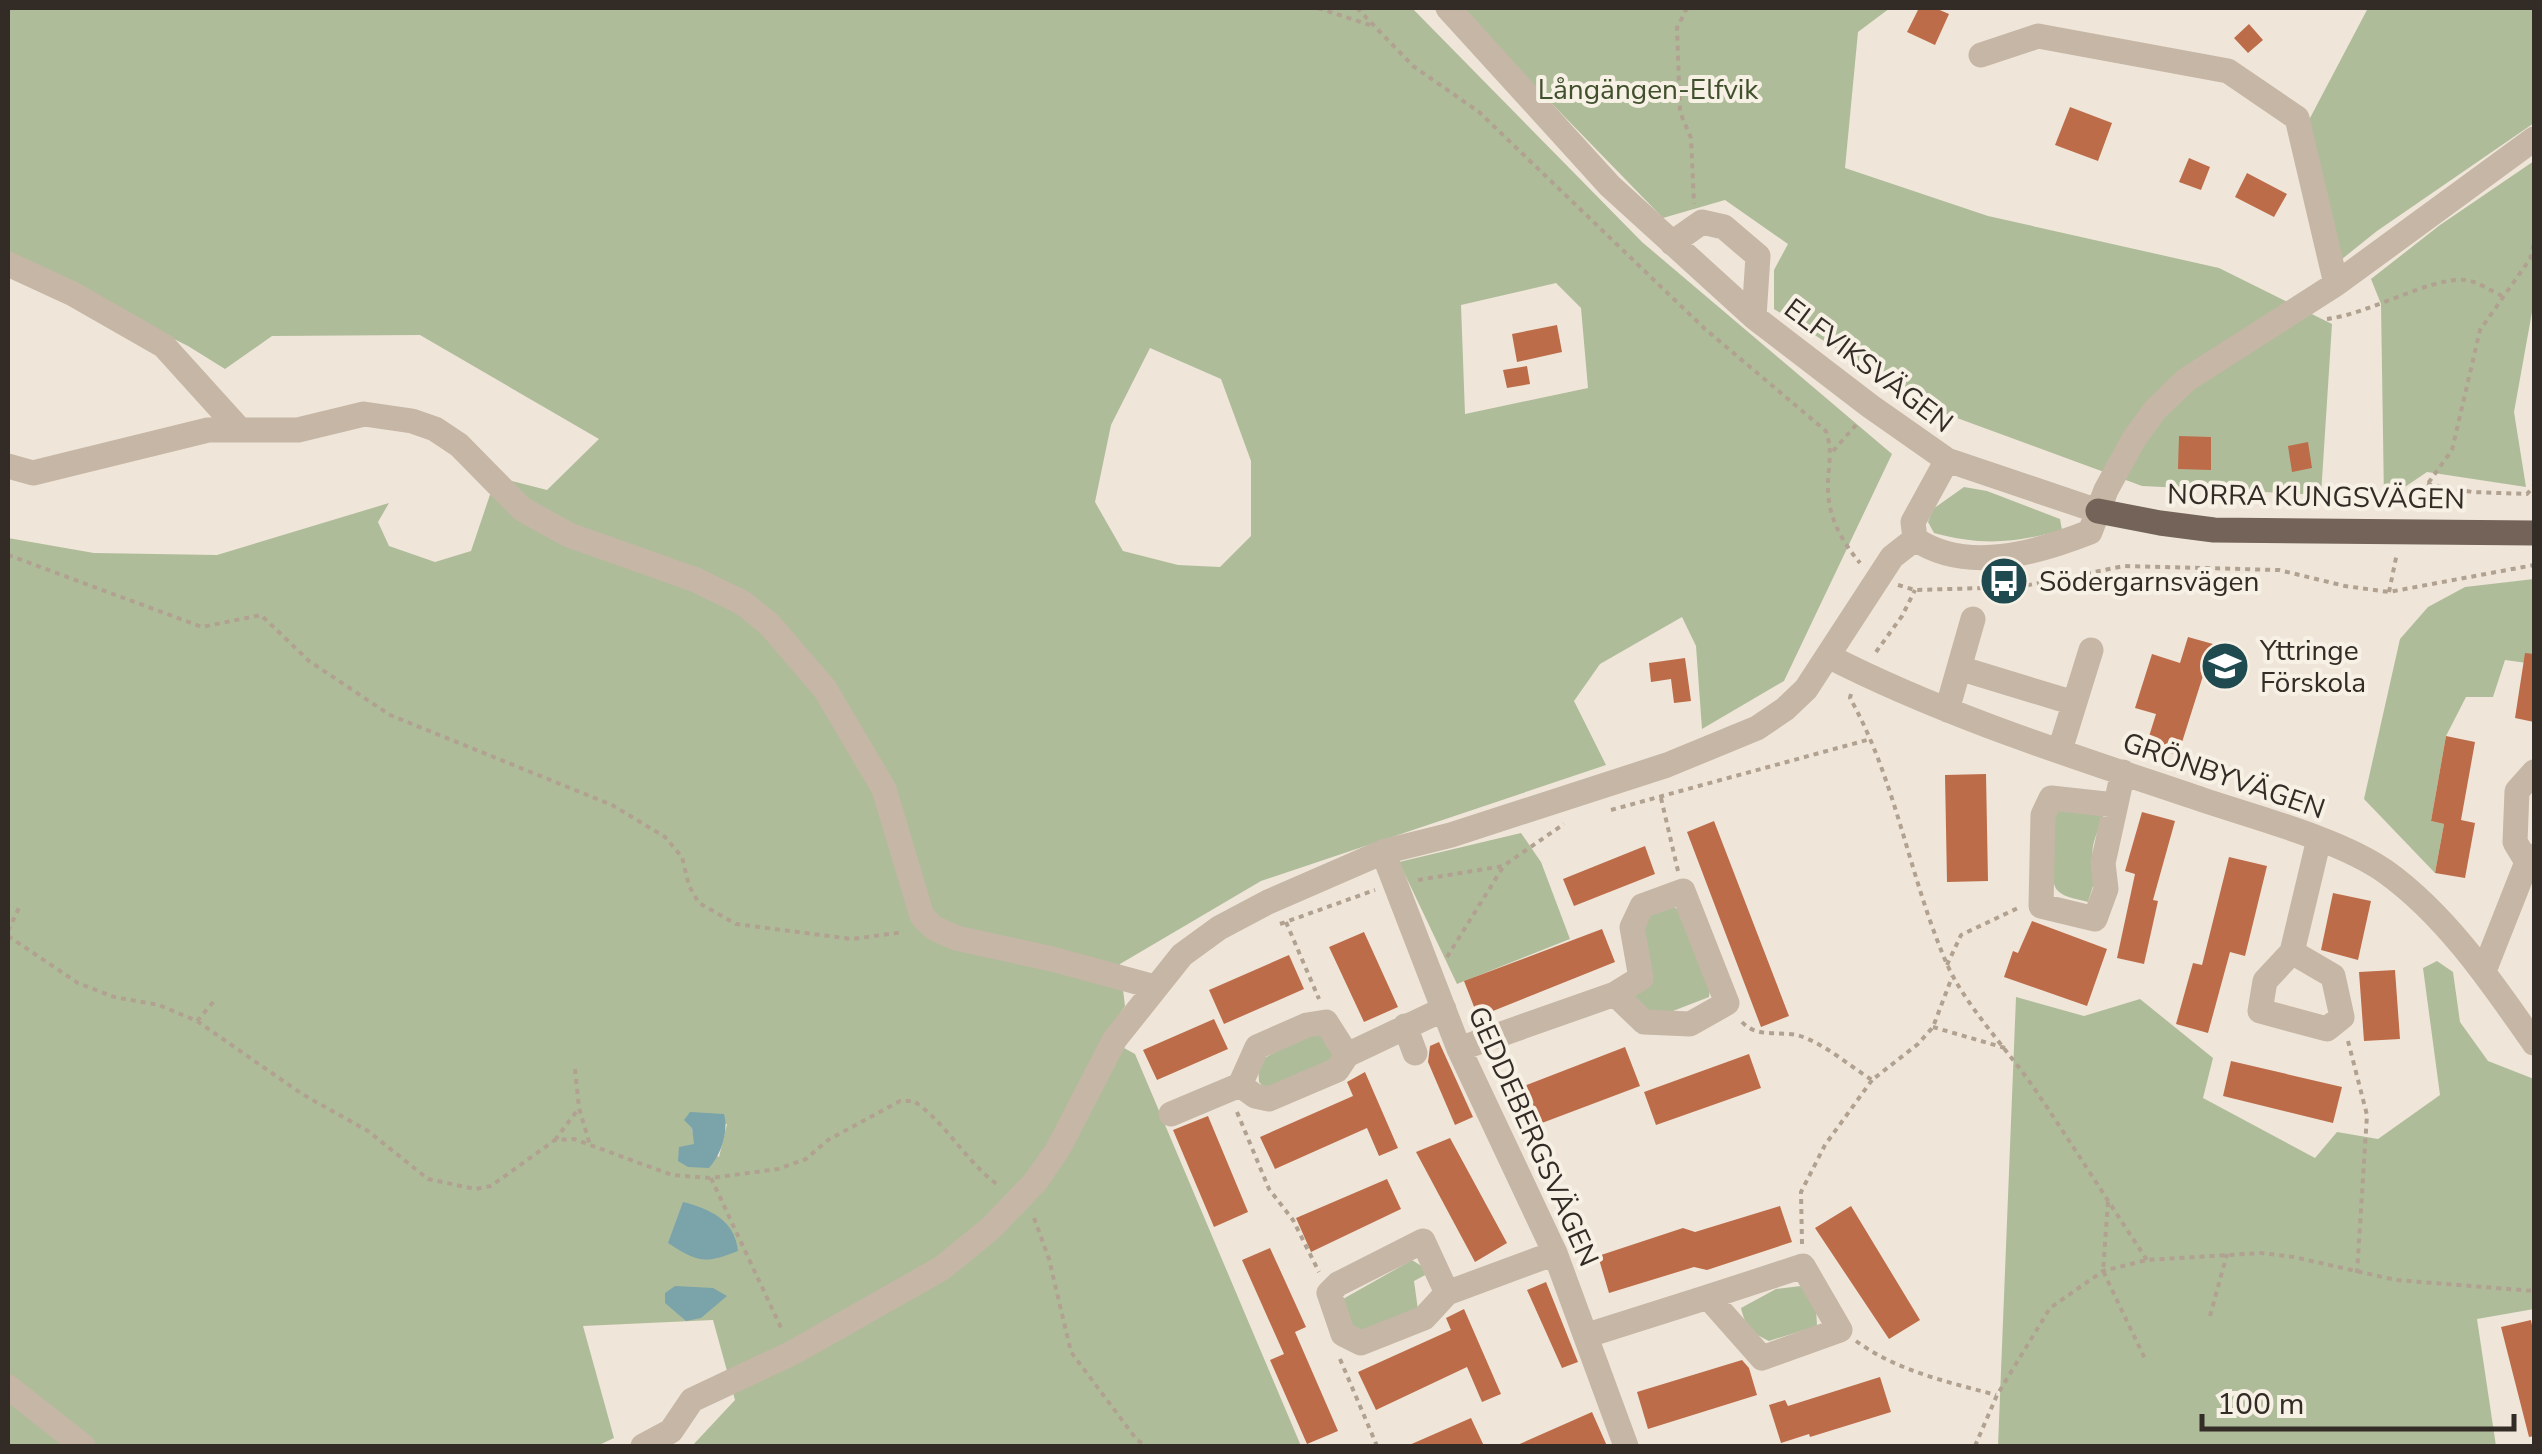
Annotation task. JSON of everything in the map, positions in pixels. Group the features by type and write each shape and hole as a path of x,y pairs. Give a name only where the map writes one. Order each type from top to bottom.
{"main road":[{"name":"NORRA KUNGSVÄGEN","path":"2098,511 2214,530 2534,533"}],"street":[{"name":"ELFVIKSVÄGEN","path":"1448,8 1610,186 1754,317 1947,460 2098,511"},
{"path":"1981,56 2038,36 2228,72 2298,118 2336,284"},
{"path":"1947,460 1913,522 1915,539 1932,551 1964,557 2028,552 2090,532 2134,438 2166,397 2186,380 2336,284 2534,139"},
{"path":"1672,242 1702,222 1724,227 1758,256 1754,317"},
{"path":"8,264 73,294 164,346 240,430"},
{"path":"8,466 33,473 208,430 298,430 364,414 424,425 459,445 522,509 569,535 696,580 743,603 769,624 825,690 884,789 922,916 934,928 956,938 1155,987"},
{"path":"643,1446 671,1432 692,1400 792,1353 942,1268 1019,1200 1058,1149 1116,1038 1182,955 1219,928 1382,852 1469,829 1725,743 1757,728 1786,709 1806,688 1892,557 1915,539"},
{"path":"1946,710 1973,619"},
{"path":"2060,750 2091,650"},
{"name":"GRÖNBYVÄGEN","path":"1828,656 1946,710 2319,839 2385,871 2429,911 2484,971 2534,1043"},
{"path":"1959,668 2074,703"},
{"path":"2115,805 2051,798 2043,815 2042,906 2095,918 2106,889 2103,863 2123,772"},
{"path":"2484,971 2530,859 2515,842 2518,791 2534,772"},
{"path":"2292,952 2333,976 2342,1017 2327,1030 2260,1011 2264,981 2292,952 2319,839"},
{"name":"GEDDEBERGSVÄGEN","path":"1382,852 1459,1049 1588,1335 1626,1446"},
{"path":"1459,1049 1616,994 1641,978 1632,926 1642,906 1683,891 1727,1002 1690,1024 1644,1022 1616,994"},
{"path":"1240,1085 1255,1096 1270,1099 1337,1070 1348,1055 1444,1009"},
{"path":"1171,1114 1240,1085 1257,1047 1306,1025 1326,1022 1348,1055"},
{"path":"1406,1026 1415,1053"},
{"path":"1446,1293 1423,1241 1329,1292 1343,1334 1361,1343 1424,1318 1446,1293 1554,1253"},
{"path":"1588,1335 1802,1266 1840,1330 1762,1358 1708,1298"},
{"path":"8,1386 83,1446"}],"path":[{"path":"1318,8 1375,26 1357,8"},
{"path":"1686,8 1677,28 1680,112 1690,138 1692,198 1702,222"},
{"path":"2411,507 2452,450 2480,330 2530,259 2534,243"},
{"path":"2290,314 2313,320 2352,316 2444,283 2467,280 2502,296"},
{"path":"2427,484 2472,492 2528,494 2534,486"},
{"path":"2398,548 2389,592 2534,565"},
{"path":"8,555 202,627 261,615 310,661 390,715 612,806 665,836 682,857 688,886 699,902 736,924 852,939 934,928"},
{"path":"1915,590 1902,616 1861,673 1850,698 1894,800 1916,881 1953,976 2147,1260"},
{"path":"1607,810 1868,740"},
{"path":"1661,798 1683,891"},
{"path":"1432,982 1503,866 1571,819"},
{"path":"1274,926 1393,883 1503,866"},
{"path":"1947,964 1962,935 2042,896"},
{"path":"19,908 8,934 78,983 114,998 159,1005 198,1021 302,1094 368,1131 428,1178 476,1189 491,1186 556,1140 579,1108"},
{"path":"1286,922 1326,1022"},
{"path":"1802,1266 1800,1192 1825,1144 1872,1080 1933,1027 1953,976"},
{"path":"198,1021 214,1000"},
{"path":"1727,1002 1746,1027 1766,1034 1802,1036 1872,1080"},
{"path":"2342,1017 2368,1115 2357,1274"},
{"path":"1933,1027 2005,1048"},
{"path":"575,1069 579,1108 590,1145"},
{"path":"1240,1085 1232,1102 1269,1188 1292,1220 1329,1292"},
{"path":"556,1140 574,1140 672,1174 712,1178 778,1169 806,1159 828,1140 900,1101 914,1101 983,1174 1033,1215 1049,1259 1071,1352 1137,1440 1146,1446"},
{"path":"712,1178 792,1353"},
{"path":"2108,1202 2103,1271 2146,1361"},
{"path":"2210,1316 2227,1254"},
{"path":"1974,1446 1997,1395 2050,1308 2103,1271 2147,1260 2227,1254 2294,1257 2396,1280 2534,1291"},
{"path":"1840,1330 1893,1362 1930,1377 1997,1395"},
{"path":"1343,1334 1340,1358 1377,1446"}],"green space":[{"path":"8,8 1412,8 1642,242 1892,454 1784,681 1702,729 1696,646 1682,617 1600,664 1574,701 1606,765 1261,881 1120,964 1125,1006 1104,1037 1135,1054 1301,1446 692,1446 735,1400 713,1320 583,1326 614,1438 597,1446 8,1446 8,538 94,553 217,555 389,503 378,522 389,546 435,562 471,551 496,477 547,490 599,439 420,335 272,336 225,369 188,346 8,256","holes":["1556,283 1581,308 1588,388 1465,414 1461,305","1150,348 1221,379 1251,461 1251,536 1220,567 1178,565 1123,551 1095,502 1111,425","727,1124 719,1157 695,1144 692,1128"]},
{"name":"Långängen-Elfvik","path":"1459,8 1890,8 1858,32 1845,168 1988,216 2219,268 2332,324 2321,495 2142,486 1927,407 1774,309 1774,270 1788,244 1725,200 1663,218"},
{"path":"2368,8 2534,8 2534,123 2377,231 2327,271 2300,137"},
{"path":"2534,161 2534,301 2514,412 2526,487 2427,472 2384,501 2381,304 2371,279 2440,225"},
{"path":"1964,487 1987,491 2060,519 2062,530 1998,541 1934,533 1928,522 1933,509"},
{"path":"2534,579 2534,664 2505,660 2493,697 2466,697 2446,736 2431,821 2444,824 2435,873 2364,799 2400,639 2428,607 2465,587"},
{"path":"2056,805 2104,814 2093,849 2098,870 2088,902 2064,895 2054,884 2051,863"},
{"path":"1521,833 1541,862 1570,939 1457,984 1399,862"},
{"path":"1673,906 1681,912 1711,982 1709,997 1655,1018 1631,1001 1642,921 1657,909"},
{"path":"2437,961 2453,972 2460,1022 2488,1061 2534,1079 2534,1309 2477,1319 2496,1446 1998,1446 2016,997 2084,1016 2140,999 2213,1058 2203,1098 2315,1158 2337,1132 2378,1139 2440,1095 2423,968"},
{"path":"1313,1030 1332,1043 1333,1058 1326,1066 1265,1089 1259,1082 1258,1062"},
{"path":"1412,1260 1431,1272 1414,1281 1418,1310 1354,1337 1343,1299"},
{"path":"1801,1286 1816,1307 1817,1326 1769,1341 1750,1328 1741,1308 1776,1289"}],"water":[{"path":"690,1112 724,1114 723,1142 709,1168 688,1167 678,1161 679,1147 694,1144 692,1128 684,1120"},
{"path":"683,1202 720,1218 732,1231 738,1251 702,1259 668,1243"},
{"path":"675,1286 713,1288 727,1296 701,1318 686,1321 665,1303 665,1293"}],"building":[{"path":"1919,8 1935,8 1949,14 1935,45 1907,32"},
{"path":"2249,24 2263,40 2248,53 2234,38"},
{"path":"2070,107 2112,123 2098,161 2055,145"},
{"path":"2189,158 2210,167 2201,190 2179,182"},
{"path":"2247,173 2287,194 2274,217 2235,197"},
{"path":"1557,325 1562,352 1517,362 1512,334"},
{"path":"1527,366 1530,384 1507,388 1503,370"},
{"path":"2179,436 2211,437 2211,470 2178,469"},
{"path":"2308,442 2312,468 2292,472 2288,446"},
{"path":"2188,637 2213,644 2178,755 2146,746 2156,714 2135,708 2152,654 2180,663"},
{"path":"2525,653 2534,654 2534,722 2515,718"},
{"path":"1685,658 1691,701 1674,703 1671,679 1651,682 1649,663"},
{"path":"2446,736 2475,742 2461,820 2475,823 2465,878 2435,873 2444,824 2431,821"},
{"path":"1986,774 1988,881 1947,882 1945,775"},
{"path":"2142,812 2175,821 2153,900 2158,901 2144,964 2117,958 2135,874 2125,871"},
{"path":"1714,821 1789,1016 1761,1027 1687,832"},
{"path":"1645,846 1655,874 1574,906 1563,879"},
{"path":"2229,857 2267,866 2245,956 2230,952 2208,1033 2176,1024 2193,963 2202,965"},
{"path":"2333,893 2371,901 2358,960 2321,950"},
{"path":"2032,921 2107,949 2087,1006 2004,977 2013,951 2018,953"},
{"path":"1602,929 1615,962 1478,1017 1464,981"},
{"path":"1364,932 1398,1007 1364,1022 1329,947"},
{"path":"1289,955 1304,989 1224,1024 1209,990"},
{"path":"2395,970 2400,1039 2364,1041 2359,972"},
{"path":"1214,1019 1228,1049 1157,1080 1143,1050"},
{"path":"1439,1042 1473,1117 1455,1125 1428,1062 1430,1046"},
{"path":"1625,1047 1640,1086 1526,1129 1511,1091"},
{"path":"1749,1054 1761,1088 1656,1125 1644,1092"},
{"path":"2231,1061 2342,1087 2333,1123 2223,1096"},
{"path":"1365,1072 1398,1148 1379,1156 1367,1128 1275,1169 1260,1137 1353,1096 1347,1082"},
{"path":"1208,1116 1248,1212 1214,1227 1173,1130"},
{"path":"1450,1138 1507,1243 1475,1262 1416,1152"},
{"path":"1387,1179 1401,1209 1311,1252 1296,1218"},
{"path":"1780,1206 1792,1242 1707,1270 1694,1267 1609,1293 1598,1256 1683,1228 1695,1232"},
{"path":"1851,1206 1920,1320 1889,1339 1815,1228"},
{"path":"1270,1248 1306,1327 1295,1332 1338,1431 1307,1444 1270,1360 1284,1354 1242,1260"},
{"path":"1546,1282 1578,1362 1562,1368 1527,1290"},
{"path":"1464,1309 1501,1394 1482,1402 1467,1367 1376,1410 1358,1372 1451,1330 1446,1318"},
{"path":"2531,1320 2534,1436 2529,1437 2501,1327"},
{"path":"1742,1360 1749,1368 1757,1395 1648,1429 1637,1392"},
{"path":"1880,1377 1891,1412 1781,1443 1769,1405 1785,1400 1788,1406"},
{"path":"1592,1412 1607,1446 1515,1446"},
{"path":"1471,1418 1484,1446 1407,1446"}],"place":[{"name":"Södergarnsvägen","path":"2004,581"},
{"name":"Yttringe Förskola","path":"2225,666"}]}
